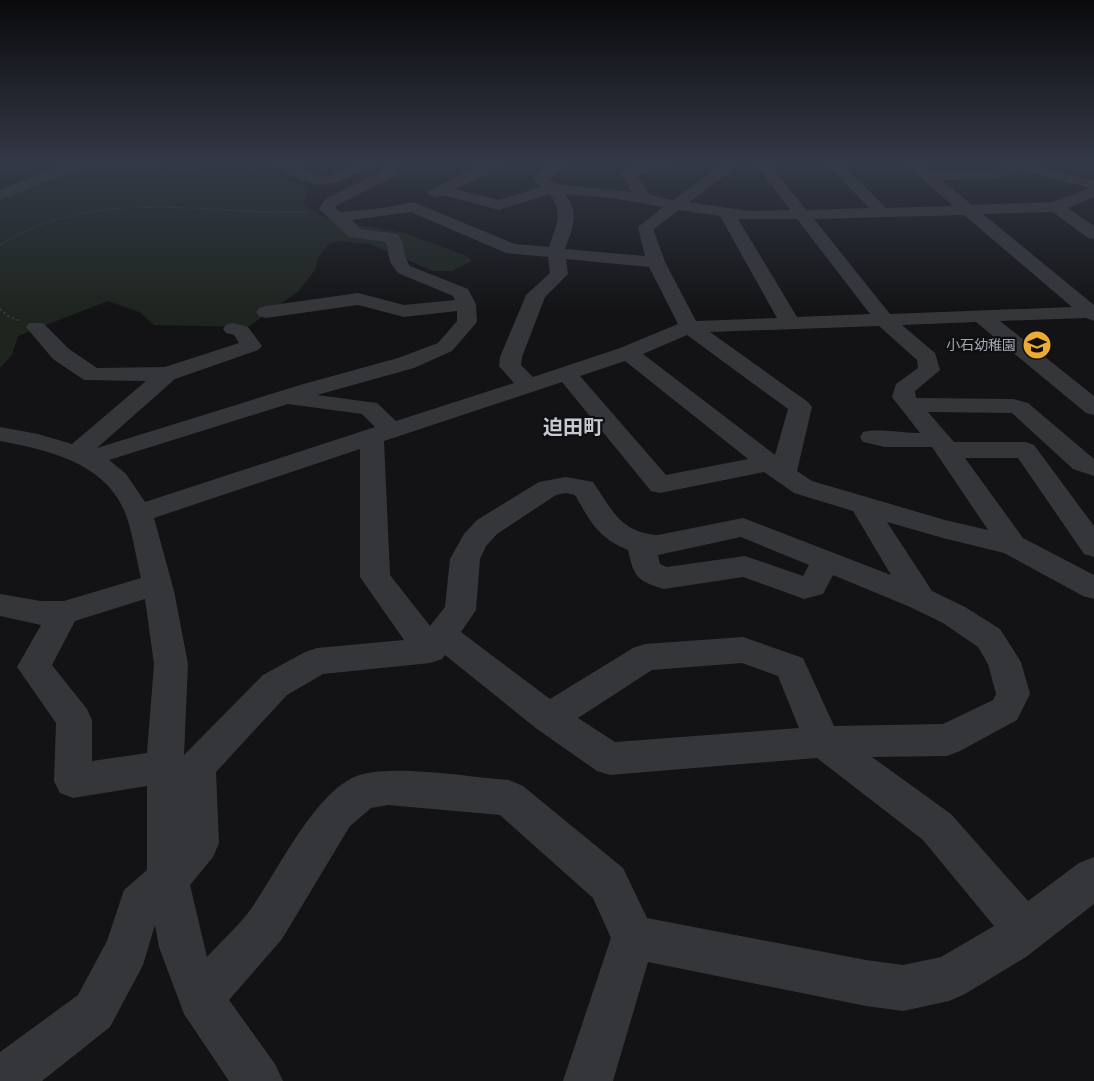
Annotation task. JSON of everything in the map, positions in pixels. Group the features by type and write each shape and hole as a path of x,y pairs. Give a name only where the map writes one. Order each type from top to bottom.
{"street":[{"path":"83,455 406,363 445,347 467,322 466,304 461,292 407,271 399,264 395,241 392,238 360,236 330,211"},
{"path":"333,214 391,211"},
{"path":"423,211 506,248 656,262"},
{"path":"529,386 510,366 511,357 536,296 559,274 556,251 565,224 566,211"},
{"path":"668,211 646,227 656,262 689,327 800,407 776,469"},
{"path":"715,211 748,216 906,211"},
{"path":"798,211 885,321 927,358 929,370 904,389 903,397 943,445 1013,545"},
{"path":"970,211 1092,314"},
{"path":"1062,211 1094,234"},
{"path":"726,213 791,324"},
{"path":"266,312 358,299 404,311 466,304"},
{"path":"139,513 567,374 628,353 689,327 1092,314"},
{"path":"981,316 1094,408"},
{"path":"36,327 61,354 92,375 167,374 251,346 241,330 233,329"},
{"path":"628,353 776,469 803,487 943,529 1013,545 1094,588"},
{"path":"83,455 167,374"},
{"path":"567,374 660,485 776,469"},
{"path":"2,1081 94,1011 127,949 140,905 168,879 200,843 197,767 275,685 317,661 436,642 460,610 465,559 474,540 487,527 548,488 566,485 584,488 604,522 625,538 641,544 658,545 742,527 921,599 954,615 989,638 1004,662 1013,694 1005,710 947,740 823,742 610,759 436,642 375,577 382,434 369,408 288,398"},
{"path":"910,405 1013,406 1020,408 1082,463 1094,468"},
{"path":"0,434 38,441 83,455 117,480 139,513 157,584 171,664 165,767 168,879 181,947 200,998 258,1081"},
{"path":"872,437 943,445 1025,450 1094,547"},
{"path":"862,504 921,599"},
{"path":"641,544 647,570 664,578 745,567 804,588 812,586 827,561"},
{"path":"4,610 64,614 157,584"},
{"path":"64,614 34,666 74,720 73,781 165,767"},
{"path":"549,718 645,657 743,650 791,667 823,742 937,827 1025,930"},
{"path":"200,998 267,924 336,813 362,792 388,788 509,798 608,884 633,937 588,1081"},
{"path":"633,937 866,983 903,988 950,978 1025,930 1094,878"}],"path":[{"path":"0,245 40,225 77,215 108,211"},
{"path":"241,211 333,214"},
{"path":"0,309 8,316 36,327"}],"shaded area":[{"path":"0,211 315,211 330,220 405,233 467,256 472,261 452,271 433,271 370,244 338,241 328,245 318,258 315,270 299,291 248,327 154,325 139,312 108,301 18,336 12,355 0,368"}],"place":[{"name":"小石幼稚園","path":"1037,345"}],"district":[{"name":"迫田町","path":"573,427"}]}
